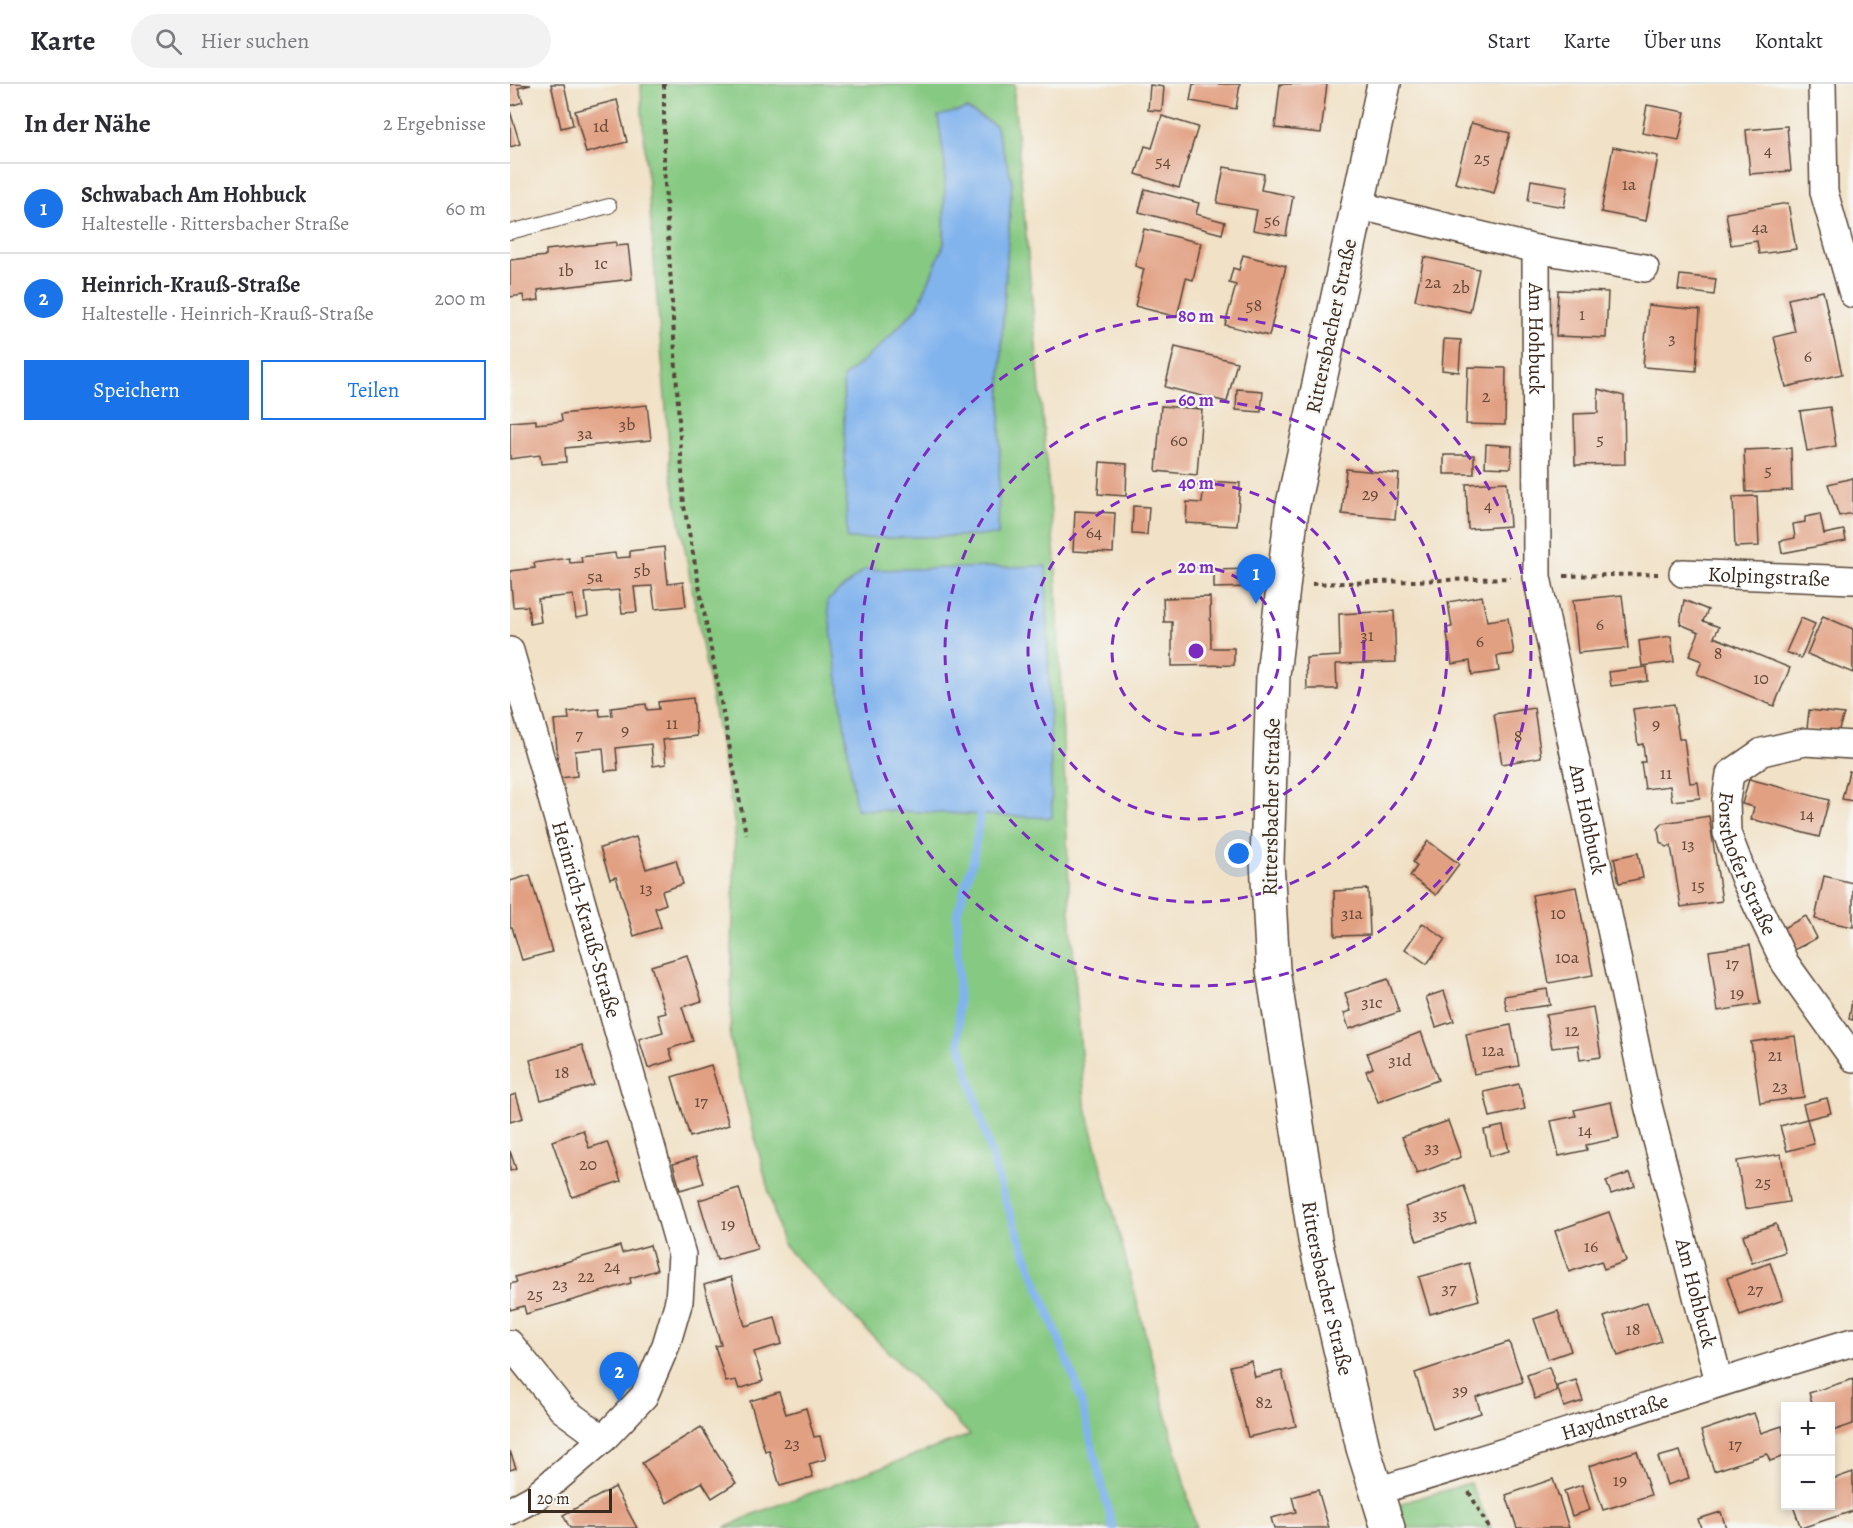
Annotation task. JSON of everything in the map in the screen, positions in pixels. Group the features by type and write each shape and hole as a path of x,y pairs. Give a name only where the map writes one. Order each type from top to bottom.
{"main road":[{"name":"Rittersbacher Straße","path":"1384,84 1292,509 1273,675 1267,861 1273,970 1315,1240 1363,1448 1388,1528"}],"street":[{"path":"1822,84 1824,192 1853,294"},
{"path":"1357,205 1536,249 1645,268"},
{"name":"Am Hohbuck","path":"1536,249 1538,577 1648,1105 1719,1382"},
{"name":"Kolpingstraße","path":"1683,573 1853,580"},
{"name":"Heinrich-Krauß-Straße","path":"510,651 682,1255 679,1301 666,1345 644,1396 603,1439 534,1498 510,1510"},
{"name":"Forsthofer Straße","path":"1853,745 1805,742 1762,752 1730,774 1726,800 1727,832 1745,880 1785,963 1853,1058"},
{"name":"Haydnstraße","path":"1376,1491 1456,1468 1719,1382 1853,1342"},
{"path":"510,1344 562,1409 603,1439"}],"lane":[{"path":"510,232 609,206"}],"path":[{"path":"664,84 664,167 684,506 746,834"},
{"path":"1284,585 1683,573"},
{"path":"1456,1468 1489,1528"}],"green space":[{"path":"641,84 1015,84 1014,99 1056,570 1070,911 1085,1103 1196,1528 725,1528 756,1513 970,1435 782,1244 730,1039 735,826 671,472","holes":["939,116 1012,180 1002,335 998,534 848,539 843,378 879,347 918,307 944,244 945,166"]},
{"path":"1470,1483 1491,1528 1372,1528 1368,1513"}],"water":[{"path":"967,109 995,125 1012,180 1002,335 998,535 847,539 843,378 879,347 918,307 944,244 945,166 938,116"},
{"path":"1046,566 1052,818 856,809 827,601 864,570"}],"building":[{"path":"510,84 531,85 518,88 523,102 510,106"},
{"path":"551,84 564,84 573,125 561,128"},
{"path":"1193,84 1240,84 1236,109 1190,101"},
{"path":"1280,84 1327,84 1321,133 1275,128"},
{"path":"1150,85 1164,87 1162,111 1148,110"},
{"path":"617,100 627,142 586,153 575,111"},
{"path":"1647,105 1685,112 1679,140 1642,133"},
{"path":"510,111 520,144 510,147"},
{"path":"1162,116 1198,127 1179,188 1136,174 1145,146 1152,148"},
{"path":"1471,123 1510,133 1494,193 1455,183"},
{"path":"1787,126 1791,171 1750,174 1746,130"},
{"path":"1613,147 1658,156 1646,221 1601,212"},
{"path":"1224,167 1264,174 1261,190 1293,196 1286,236 1253,230 1257,210 1217,203"},
{"path":"1531,180 1568,186 1564,207 1528,201"},
{"path":"1145,189 1199,203 1196,214 1225,222 1222,234 1139,212"},
{"path":"1788,203 1796,249 1759,254 1757,241 1731,245 1726,213"},
{"path":"1144,229 1201,243 1193,280 1186,278 1177,317 1135,306 1144,269 1135,266"},
{"path":"616,242 616,246 628,245 632,279 538,290 539,300 524,302 523,295 510,297 510,260 546,256 546,250"},
{"path":"1243,255 1286,266 1269,336 1225,325 1236,285 1229,283 1233,268 1239,270"},
{"path":"1424,257 1479,269 1470,312 1415,300"},
{"path":"1680,275 1716,279 1714,295 1678,290"},
{"path":"1558,290 1608,292 1606,338 1556,336"},
{"path":"1823,291 1842,374 1786,387 1774,337 1795,332 1788,299"},
{"path":"1648,305 1700,310 1696,371 1643,367"},
{"path":"1444,339 1461,340 1459,372 1442,370"},
{"path":"1175,347 1237,362 1227,402 1165,387"},
{"path":"1468,367 1506,368 1505,425 1466,424"},
{"path":"1237,389 1263,391 1261,412 1236,410"},
{"path":"1598,389 1624,396 1625,464 1575,465 1574,414 1598,413"},
{"path":"647,405 651,440 565,448 566,462 541,464 540,455 510,459 510,422 536,420 536,424 562,421 561,414"},
{"path":"1161,406 1202,409 1197,475 1156,471"},
{"path":"1830,407 1836,446 1807,451 1800,411"},
{"path":"1486,444 1512,446 1511,468 1485,467"},
{"path":"1791,448 1792,490 1746,492 1744,450"},
{"path":"1444,455 1474,455 1474,474 1444,474"},
{"path":"1100,462 1127,464 1126,496 1098,494"},
{"path":"1346,469 1399,474 1395,519 1342,514"},
{"path":"1853,478 1853,513 1839,516 1828,484"},
{"path":"1204,481 1240,483 1237,526 1186,523 1187,502 1202,503"},
{"path":"1507,482 1510,526 1468,529 1466,484"},
{"path":"1757,496 1759,546 1735,547 1733,497"},
{"path":"1133,506 1149,507 1147,535 1132,534"},
{"path":"1075,511 1115,513 1113,553 1073,551"},
{"path":"1820,514 1824,534 1844,530 1846,541 1782,553 1780,541 1795,538 1793,524 1805,522 1805,517"},
{"path":"664,547 668,584 683,582 686,606 655,609 652,586 634,587 637,612 622,613 619,590 585,593 588,616 576,618 573,595 538,599 541,622 530,624 528,606 513,607 510,571 535,568 534,563 569,558 570,563 582,562 581,557 615,553 616,558 630,557 630,551"},
{"path":"1251,569 1251,587 1214,588 1214,570"},
{"path":"1622,595 1628,648 1578,653 1573,600"},
{"path":"1482,596 1487,621 1508,618 1514,654 1497,656 1499,671 1472,675 1470,661 1452,664 1446,628 1452,627 1448,602"},
{"path":"1210,597 1211,648 1234,648 1234,665 1172,666 1172,622 1164,622 1163,598"},
{"path":"1684,600 1708,610 1703,621 1719,627 1714,637 1790,668 1774,706 1697,674 1702,661 1689,656 1699,632 1680,624"},
{"path":"1394,611 1396,662 1336,664 1337,689 1307,689 1306,658 1340,656 1339,614"},
{"path":"1823,616 1853,629 1853,673 1807,654"},
{"path":"1801,618 1815,624 1801,658 1786,652"},
{"path":"1671,636 1674,662 1642,666 1639,641"},
{"path":"1647,667 1648,681 1611,686 1609,672"},
{"path":"693,698 697,736 663,740 666,764 653,766 651,744 616,748 618,770 605,771 603,748 575,751 577,776 560,778 554,720 569,719 568,712 599,709 600,716 612,715 611,708 646,704 647,710 659,709 658,702"},
{"path":"1674,704 1679,739 1684,739 1690,783 1698,782 1700,798 1672,801 1670,786 1645,789 1641,762 1645,762 1643,744 1638,745 1633,709"},
{"path":"1534,708 1541,757 1502,764 1494,714"},
{"path":"1809,710 1844,714 1838,732 1807,729"},
{"path":"1849,771 1853,772 1853,801 1842,799"},
{"path":"1749,779 1829,800 1819,837 1751,819 1754,807 1742,804"},
{"path":"1709,816 1722,901 1681,907 1671,846 1667,847 1660,842 1658,829 1663,823"},
{"path":"636,837 646,869 676,860 683,884 662,891 666,904 655,908 661,927 634,936 616,877 610,879 600,848"},
{"path":"1428,841 1459,864 1436,895 1410,876 1417,866 1413,862"},
{"path":"1638,853 1643,878 1619,883 1614,858"},
{"path":"530,875 552,952 522,960 512,927 510,927 510,881"},
{"path":"1824,876 1853,883 1853,927 1815,919"},
{"path":"1576,887 1593,975 1549,983 1532,895"},
{"path":"1368,889 1370,935 1335,936 1334,891"},
{"path":"1806,916 1817,938 1794,950 1783,928"},
{"path":"1423,923 1445,939 1427,964 1405,949"},
{"path":"1750,945 1760,1004 1718,1011 1709,951"},
{"path":"687,955 702,1001 682,1007 693,1041 669,1049 673,1060 648,1068 639,1039 663,1032 658,1015 666,1013 651,966"},
{"path":"1388,979 1399,1012 1349,1029 1344,1013 1351,1011 1345,993"},
{"path":"1547,989 1550,1005 1507,1011 1504,996"},
{"path":"1444,991 1454,1021 1436,1027 1426,997"},
{"path":"1853,1001 1853,1020 1849,1019"},
{"path":"1593,1007 1601,1057 1580,1060 1578,1045 1552,1048 1546,1015"},
{"path":"1511,1025 1519,1066 1474,1074 1466,1034"},
{"path":"1421,1032 1438,1080 1378,1102 1366,1071 1373,1068 1367,1053"},
{"path":"1795,1036 1804,1097 1760,1103 1751,1042"},
{"path":"582,1045 594,1085 541,1100 530,1060"},
{"path":"711,1065 729,1125 690,1137 672,1077"},
{"path":"1519,1084 1525,1109 1490,1117 1484,1092"},
{"path":"516,1094 523,1118 510,1122 510,1096"},
{"path":"1827,1098 1831,1113 1807,1119 1803,1104"},
{"path":"1611,1102 1619,1138 1586,1145 1587,1150 1559,1156 1551,1121 1576,1116 1574,1110"},
{"path":"1807,1119 1814,1144 1787,1151 1780,1126"},
{"path":"1448,1121 1461,1157 1417,1174 1402,1137"},
{"path":"1503,1126 1509,1151 1490,1156 1484,1130"},
{"path":"583,1130 589,1148 607,1142 621,1181 572,1197 552,1141"},
{"path":"510,1151 516,1169 510,1171"},
{"path":"1781,1154 1789,1202 1745,1209 1737,1161"},
{"path":"696,1157 704,1183 680,1190 673,1164"},
{"path":"1630,1173 1635,1186 1611,1194 1606,1181"},
{"path":"1464,1186 1476,1221 1417,1241 1405,1207"},
{"path":"739,1188 757,1249 717,1260 699,1200"},
{"path":"1609,1212 1626,1261 1604,1269 1601,1261 1569,1272 1555,1231"},
{"path":"1776,1224 1785,1252 1752,1263 1743,1235"},
{"path":"650,1245 657,1270 630,1278 631,1283 526,1314 524,1306 510,1310 510,1284 517,1282 515,1277 620,1246 622,1253"},
{"path":"1469,1263 1479,1300 1430,1314 1419,1277"},
{"path":"1770,1263 1783,1300 1740,1315 1727,1278"},
{"path":"731,1277 745,1326 775,1317 782,1344 754,1352 763,1381 739,1389 736,1380 726,1382 715,1346 721,1345 704,1285"},
{"path":"1647,1302 1661,1341 1618,1356 1604,1317"},
{"path":"1558,1311 1571,1351 1548,1359 1534,1319"},
{"path":"1509,1342 1523,1382 1476,1397 1481,1413 1433,1429 1415,1373"},
{"path":"1251,1361 1255,1377 1282,1371 1296,1426 1248,1437 1230,1366"},
{"path":"1549,1367 1557,1391 1535,1399 1527,1375"},
{"path":"1853,1379 1853,1424 1835,1430 1835,1402 1812,1402 1809,1393"},
{"path":"1576,1380 1583,1401 1564,1407 1557,1386"},
{"path":"779,1392 786,1414 806,1408 814,1437 820,1436 826,1459 809,1464 813,1477 780,1486 769,1450 765,1451 750,1401"},
{"path":"1754,1413 1761,1433 1781,1426 1781,1457 1770,1461 1767,1454 1714,1471 1701,1431"},
{"path":"701,1427 736,1483 712,1498 702,1482 667,1503 642,1463"},
{"path":"510,1451 516,1468 510,1470"},
{"path":"1637,1451 1651,1495 1603,1510 1589,1466"},
{"path":"1680,1451 1689,1478 1667,1485 1658,1457"},
{"path":"1853,1472 1853,1511 1801,1528 1794,1510 1835,1510 1835,1478"},
{"path":"1553,1479 1569,1528 1517,1528 1506,1495"},
{"path":"1582,1485 1590,1510 1572,1516 1564,1491"},
{"path":"615,1487 637,1528 570,1528 563,1515"},
{"path":"1318,1490 1329,1528 1274,1528 1271,1518 1296,1512 1292,1497"},
{"path":"1721,1512 1726,1528 1701,1528 1698,1519"}],"waterway":[{"path":"980,816 973,860 957,914 959,1040 1002,1192 1077,1386 1113,1528"}],"place":[{"name":"Schwabach Am Hohbuck","path":"1256,604"},
{"name":"Heinrich-Krauß-Straße","path":"619,1402"}]}
